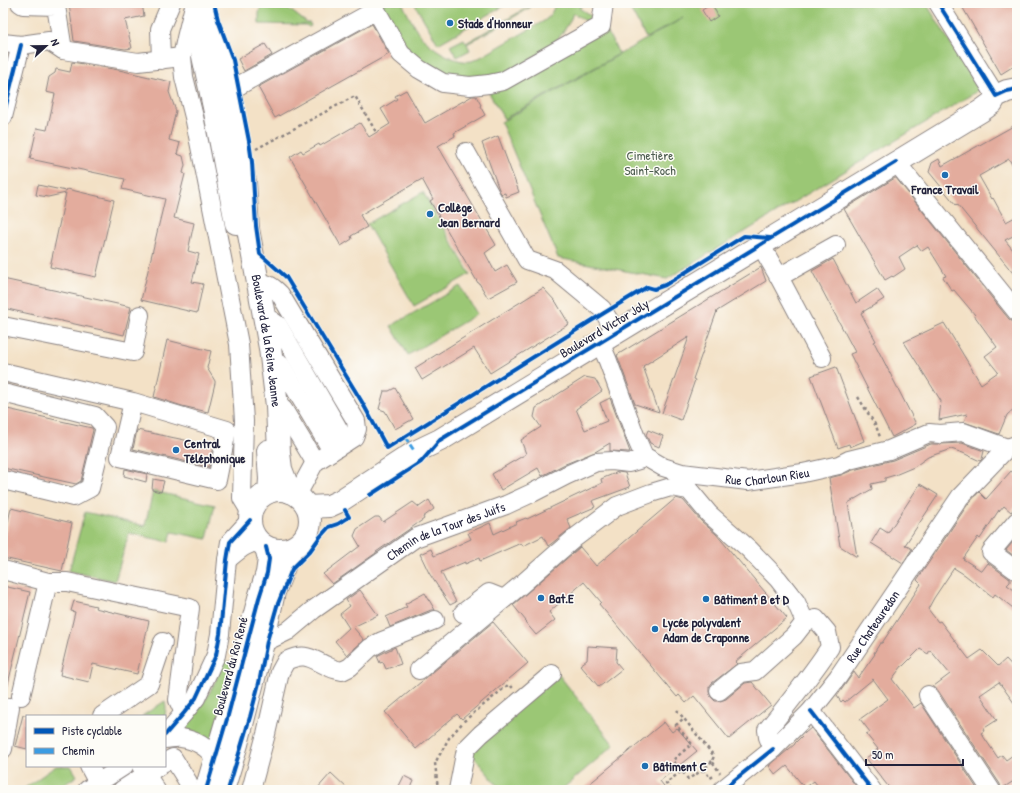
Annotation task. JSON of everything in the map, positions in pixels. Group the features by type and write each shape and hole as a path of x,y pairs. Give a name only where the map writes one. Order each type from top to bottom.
{"main road":[{"name":"Boulevard de la Reine Jeanne","path":"196,5 209,28 226,76 245,182 248,229 272,363 281,469 301,505"},
{"name":"Boulevard de la Reine Jeanne","path":"196,5 260,349 264,385 270,479 269,492"},
{"name":"Boulevard Victor Joly","path":"301,505 331,515 345,510 421,462 440,440 981,111 992,103 996,96 1007,91 1017,89"},
{"path":"283,490 301,505 308,532 298,545 291,549 274,550 263,544 254,536 251,528 251,517 254,505 260,497 269,492 283,490"},
{"name":"Boulevard du Roi René","path":"197,786 215,759 267,573 269,559 263,544"},
{"name":"Boulevard du Roi René","path":"223,790 237,744 274,592 291,549"}],"street":[{"path":"20,3 23,5 56,4 63,50"},
{"path":"161,60 160,29 171,3"},
{"path":"238,86 374,6 401,54 419,69 444,83 470,86 503,81 601,26 604,3"},
{"path":"938,3 996,96"},
{"path":"166,735 196,698 216,656 220,634 230,542 251,517 242,498 244,420 239,344 195,121 184,77 182,58 186,38 196,5"},
{"path":"3,43 21,45 49,41 63,50 138,62 182,58"},
{"path":"3,117 21,45"},
{"path":"466,152 527,260 555,270 602,309 608,337 608,361 644,456"},
{"path":"896,162 1017,312"},
{"path":"760,244 822,358"},
{"path":"779,277 836,245"},
{"path":"258,282 273,287 280,294 356,421 357,429 354,437 315,462 301,505"},
{"path":"3,326 133,352 140,315"},
{"path":"265,320 274,321 278,325 339,446"},
{"path":"272,363 281,365 339,446"},
{"path":"3,372 133,402 227,430 217,480 120,457 133,402"},
{"path":"3,393 95,416 105,427 90,488 73,497 3,480"},
{"path":"276,406 283,409 315,462"},
{"name":"Rue Charloun Rieu","path":"644,456 663,467 682,473 748,481 803,473 839,465 849,460 886,451 929,433 940,434 963,432 1012,446"},
{"name":"Rue Chateauredon","path":"723,782 773,749 811,711 838,677 960,498 1012,446"},
{"name":"Chemin de la Tour des Juifs","path":"262,643 288,631 313,610 415,538 506,505 596,462 612,461 629,463 639,460 644,456"},
{"path":"419,670 571,542 618,506 670,487 689,490 708,514 754,554 778,579 796,602 805,622"},
{"path":"1017,521 991,552 1017,571"},
{"path":"227,560 244,546 254,542 263,544"},
{"path":"3,570 48,582 67,582 190,608 178,700 184,713"},
{"path":"3,749 48,582"},
{"path":"463,613 489,593 504,599"},
{"path":"719,691 741,673 755,672 794,636 805,622 816,619 827,632 830,647 792,700 767,730 773,749"},
{"path":"251,790 266,734 280,672 286,661 296,656 312,658 328,667 342,672 350,667 370,648 382,641 435,620"},
{"path":"103,715 149,684 163,642"},
{"path":"458,790 466,749 481,734 552,674"},
{"path":"928,695 991,790"},
{"path":"811,711 872,790"},
{"path":"166,739 180,738 196,742 211,752 215,759"},
{"path":"166,762 173,758 197,786"},
{"path":"89,767 92,786 122,767"},
{"path":"122,790 149,769 156,790"}],"path":[{"path":"250,152 355,96 376,132"},
{"path":"858,397 876,426 886,451"},
{"path":"672,790 666,783 682,771 688,779 703,770 712,761 714,756 677,710"},
{"path":"679,769 673,760 692,744 676,725 684,718"},
{"path":"444,746 448,748"},
{"path":"712,761 723,782"},
{"path":"703,770 710,778 723,782"}],"green space":[{"path":"262,3 281,3 307,23 310,23 311,26 259,24 259,13"},
{"path":"380,3 402,3 411,21 427,42 445,55 466,61 472,61 481,57 544,21 550,16 556,3 587,3 579,8 599,21 595,27 573,13 562,34 550,47 507,74 457,78 431,69 408,50"},
{"name":"Stade d'Honneur","path":"414,3 509,3 438,44"},
{"name":"Cimetière Saint-Roch","path":"627,3 926,3 979,90 667,279 558,258 501,122 683,18 646,38"},
{"path":"530,6 531,7 467,44 470,50 457,57 450,46 464,39 466,43"},
{"path":"604,26 619,54 504,119 488,91"},
{"path":"423,192 470,274 414,306 367,224"},
{"path":"460,286 477,314 408,355 391,326"},
{"path":"153,491 215,505 207,539 172,532 169,542 129,533 115,581 69,571 85,512 145,526"},
{"path":"223,661 234,662 211,745 205,739 183,728 196,713 207,696 214,684"},
{"path":"559,675 614,745 561,790 501,790 469,751"},
{"path":"165,701 165,715 144,715"},
{"path":"55,767 72,767 77,776 56,790 22,790"}],"building":[{"path":"69,3 142,3 144,16 125,20 132,48 125,49 74,41"},
{"path":"960,3 1017,3 1017,64 1001,74"},
{"path":"712,4 718,16 709,22 702,10"},
{"path":"372,24 389,54 275,118 258,87"},
{"path":"265,44 272,55 244,71 238,59"},
{"path":"72,62 119,70 171,82 169,92 176,111 169,140 180,143 177,154 183,156 185,165 183,173 185,174 174,218 194,223 188,251 199,254 192,282 203,284 197,313 141,300 165,199 122,189 125,179 30,159 37,128 47,130 55,94 46,92 49,77 55,73 56,69 70,72"},
{"path":"406,90 425,123 472,96 476,96 485,115 454,133 455,136 438,146 496,245 485,253 495,272 507,265 517,282 488,298 430,201 433,199 422,179 360,215 367,227 351,236 352,239 341,246 290,157 301,150 303,153 319,144 320,146 360,123 369,137 390,124 381,109 397,99 395,96"},
{"path":"1017,124 1017,174 1009,159 979,176 1006,222 1017,216 1017,234 1005,240 1017,255 1017,278 929,172 932,163 939,159 942,166"},
{"path":"498,136 519,192 506,197 505,193 502,194 500,192 482,143"},
{"path":"895,178 1004,313 1017,325 1017,406 1007,415 999,434 964,422 967,414 939,420 941,401 904,342 944,323 981,384 998,372 985,356 997,347 975,315 954,290 952,291 943,277 946,276 928,247 922,251 917,245 899,257 905,269 893,277 892,276 885,280 844,209"},
{"path":"38,185 66,191 67,189 114,200 96,277 50,267 66,193 48,197 36,195"},
{"path":"833,259 856,303 877,289 884,299 861,313 876,341 874,342 916,424 892,437 850,354 855,352 812,271"},
{"path":"761,267 766,281 717,311 693,379 695,380 681,420 662,413 689,337 643,366 659,412 635,404 617,355"},
{"path":"3,279 131,307 124,335 3,308"},
{"path":"543,288 556,302 569,324 490,373 474,348 422,380 415,368"},
{"path":"167,340 211,351 207,368 215,383 208,412 154,397"},
{"path":"836,367 864,441 850,447 849,444 838,448 811,376"},
{"path":"585,377 595,379 602,391 576,409 585,430 607,421 600,403 610,398 630,452 610,451 610,443 595,452 563,465 542,476 538,468 501,490 492,474 526,454 521,440 541,427 534,417 536,408"},
{"path":"395,388 413,419 395,429 385,411 379,409 384,391 389,391"},
{"path":"3,408 92,428 93,430 81,481 76,484 3,468"},
{"name":"Central Téléphonique","path":"137,430 213,446 209,467 133,449"},
{"path":"648,430 663,436 659,447 650,443 646,435"},
{"path":"962,443 984,451 982,459 980,461 951,449 928,457 914,467 885,478 885,481 871,484 872,489 848,503 857,557 840,546 829,478 853,470 893,460 931,444"},
{"path":"125,469 147,474 146,482 124,476"},
{"path":"1011,471 1017,476 1017,505 1011,512 1004,506 999,512 999,510 980,539 978,537 963,559 982,571 988,563 1010,579 1010,582 1007,585 1017,592 1017,611 995,594 993,597 954,568 928,609 938,622 940,621 969,659 982,650 998,666 1006,659 1017,671 1017,707 999,682 980,695 997,720 983,729 984,731 981,733 998,758 1002,755 1006,760 1017,752 1017,779 1001,789 1000,784 934,686 950,674 930,650 928,654 920,649 902,666 892,679 914,708 921,703 978,790 891,790 866,758 878,749 866,734 870,732 860,719 888,699 873,679 845,702 843,700 841,702 837,696 854,672 858,678 875,654 874,653 880,643 882,643 921,584 917,580 968,504 979,492 986,499"},
{"path":"618,472 625,473 630,487 592,501 595,507 567,519 571,528 548,546 543,536 523,546 521,543 480,561 479,558 441,572 456,602 450,605 429,573 420,554 431,549 434,556 471,539 468,533 490,523 494,534 517,523 516,522 526,518 527,519 602,483 601,479"},
{"path":"153,479 164,481 161,492 152,490"},
{"path":"920,484 938,495 905,545 912,549 903,563 871,543 880,528 888,533"},
{"name":"Bâtiment B et D","path":"676,498 683,500 701,521 716,534 787,618 735,662 737,664 709,687 711,697 715,701 720,701 726,699 745,683 752,682 771,705 729,739 694,696 686,703 679,695 677,697 599,604 601,602 584,582 549,612 555,620 536,635 513,605 580,547 596,566"},
{"path":"429,500 434,509 423,517 424,519 332,584 323,574 360,546 354,536 357,529 375,517 379,517 383,522 413,502 419,507"},
{"path":"11,508 72,523 62,571 3,558 3,545"},
{"path":"1013,542 1017,545 1017,551 1014,556 1006,550"},
{"path":"3,586 30,592 7,688 3,688"},
{"path":"360,590 378,615 353,627 364,640 347,655 335,641 349,628 340,614 350,606 346,600"},
{"path":"425,593 435,610 431,610 390,627 386,617 407,607 405,604"},
{"path":"74,601 96,606 95,608 149,621 137,674 93,664 89,682 60,675 75,612 71,611"},
{"path":"493,622 528,663 462,719 457,714 416,749 385,712"},
{"path":"588,646 617,648 616,662 622,669 599,687 580,665 587,660"},
{"path":"395,647 401,664 386,669 383,662 380,663 377,656"},
{"path":"23,715 26,715 26,749 15,746"},
{"name":"Bâtiment C","path":"664,722 672,732 677,728 697,751 660,781 667,790 582,790"},
{"path":"811,728 859,790 821,790 814,781 805,788 787,766 776,775 769,766"},
{"path":"331,773 349,790 316,790"},
{"path":"404,776 414,781 410,790 397,790"}],"marked path":[{"path":"405,437 415,452"}],"cycle path":[{"path":"214,3 218,20 233,60 249,141 252,162 256,226 260,254 286,277 362,402 387,448 647,287 654,289 665,285 744,236 770,238"},
{"path":"938,3 996,96 1007,91 1017,89"},
{"path":"3,117 21,45"},
{"path":"370,495 421,462 440,440 896,162"},
{"path":"228,790 250,717 259,683 267,641 277,606 292,569 310,551 329,527 338,524 349,517 345,510"},
{"path":"166,734 196,698 216,655 220,634 230,542 250,520"},
{"path":"206,790 267,573 269,559 266,547"},
{"path":"811,711 872,790"},
{"path":"722,790 773,749"}],"place":[{"name":"Stade d'Honneur","path":"450,23"},
{"name":"France Travail","path":"945,175"},
{"name":"Collège Jean Bernard","path":"430,214"},
{"name":"Central Téléphonique","path":"176,450"},
{"name":"Bat.E","path":"541,598"},
{"name":"Bâtiment B et D","path":"706,599"},
{"name":"Lycée polyvalent Adam de Craponne","path":"655,629"},
{"name":"Bâtiment C","path":"645,766"}]}
